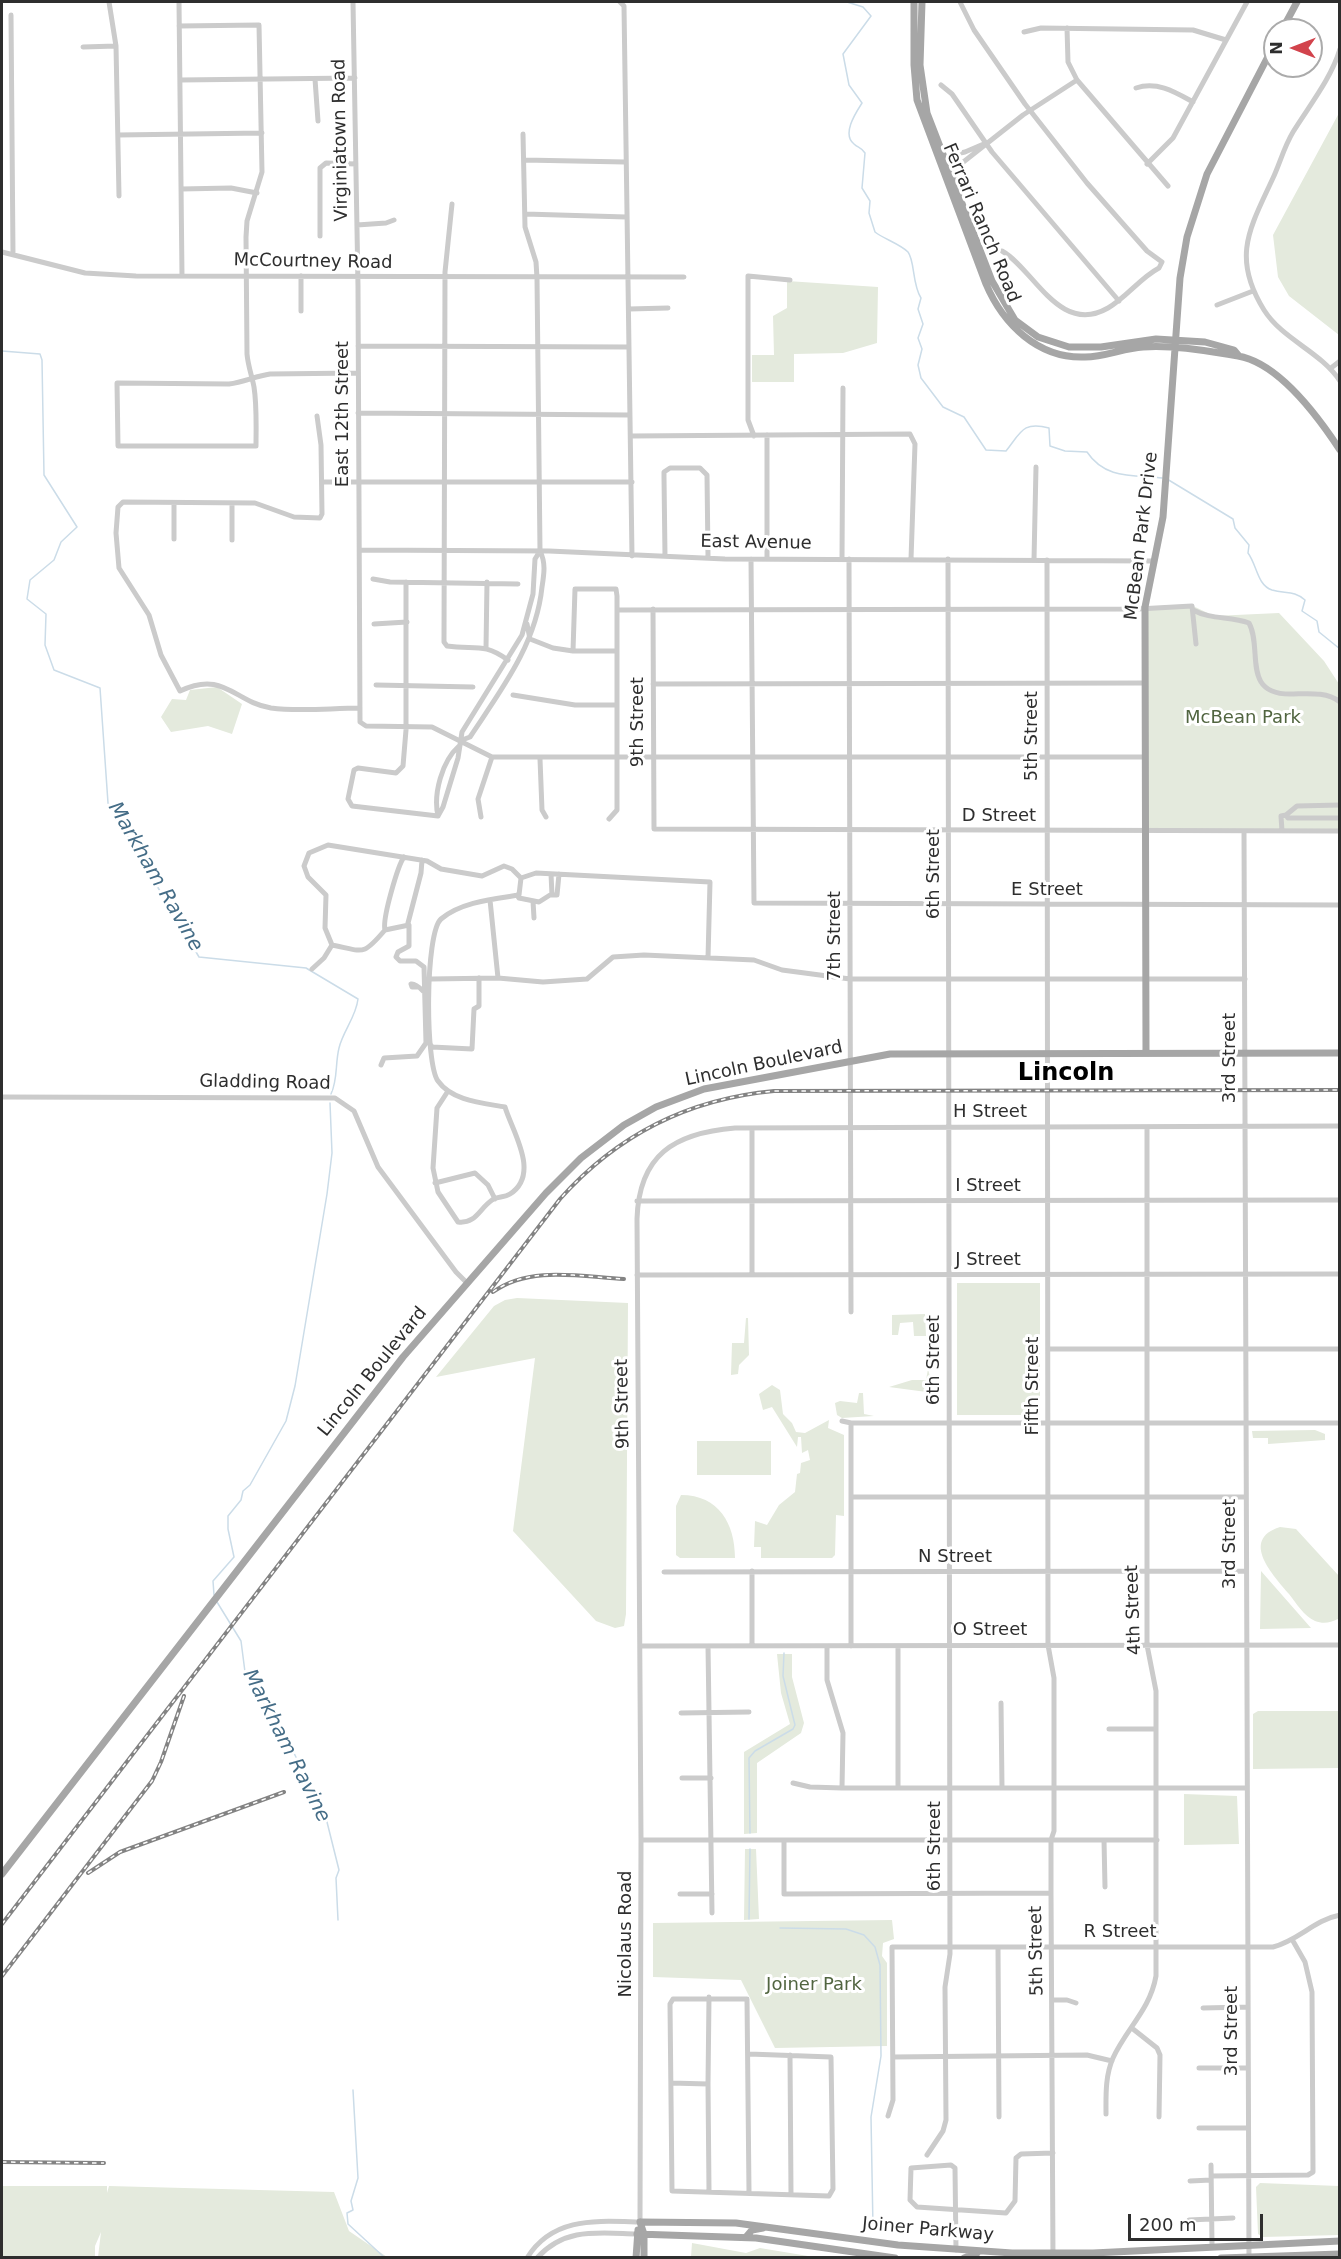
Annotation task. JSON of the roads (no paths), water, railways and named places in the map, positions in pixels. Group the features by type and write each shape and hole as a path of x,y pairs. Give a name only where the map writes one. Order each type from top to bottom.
{"main road":[{"name":"Ferrari Ranch Road","path":"914,2 914,65 917,100 992,298 1010,324 1021,334 1049,351 1083,358 1140,347 1176,344"},
{"name":"Ferrari Ranch Road","path":"922,2 921,84 927,112 943,165 992,281 1015,320 1038,337 1069,347 1083,349 1140,340 1239,356 1265,369 1290,387 1316,416 1340,450"},
{"path":"1288,18 1297,2"},
{"name":"McBean Park Drive","path":"1146,1053 1145,608 1165,499 1185,251 1201,190 1220,146 1263,65"},
{"path":"957,167 955,176 971,228"},
{"name":"Lincoln Boulevard","path":"2,1874 403,1357 466,1282 581,1158 641,1115 688,1094 721,1084 890,1054 1340,1053"},
{"name":"Joiner Parkway","path":"640,2222 748,2224 890,2244 1053,2255 1249,2243 1340,2241"},
{"name":"Nicolaus Road","path":"636,2258 640,2222"},
{"path":"721,2235 740,2231 748,2224"},
{"path":"746,2237 752,2230 772,2226"},
{"name":"Joiner Parkway","path":"640,2234 746,2237 896,2258"},
{"name":"Nicolaus Road","path":"640,2234 644,2258"},
{"path":"1160,2258 1161,2248"},
{"path":"952,2258 956,2250"},
{"path":"964,2258 986,2252"},
{"path":"1221,2258 1340,2252"}],"street":[{"path":"109,2 116,46 118,196"},
{"path":"179,2 182,276"},
{"name":"Virginiatown Road","path":"353,2 358,278"},
{"path":"960,2 974,30 1030,110 1087,183 1147,251 1162,262 1159,268 1119,301 1104,310 1089,313 1061,308 1048,299 1016,262 1002,250"},
{"path":"1147,164 1173,138 1247,2"},
{"path":"622,4 633,556"},
{"path":"11,15 14,255"},
{"path":"179,26 259,25 262,172 258,193 247,221 246,276 247,354 251,379 255,398 256,446 118,446 117,383 229,384 251,379 270,374 358,373"},
{"path":"1024,32 1033,29 1067,28 1193,30 1226,40"},
{"path":"1067,28 1068,62 1077,80 1167,186"},
{"path":"83,47 116,46"},
{"path":"1339,53 1315,99 1292,135 1252,219 1246,246 1253,291 1277,325 1331,368 1340,381"},
{"path":"180,80 355,78"},
{"path":"315,79 318,121"},
{"path":"943,165 951,155 967,155 979,151 986,143 1030,110 1077,80"},
{"path":"941,85 952,94 986,143 1119,301"},
{"path":"1136,88 1152,86 1164,88 1193,102"},
{"path":"118,135 262,133"},
{"path":"523,134 525,227 536,262 537,278 540,551 544,559"},
{"path":"943,165 957,167 967,155"},
{"path":"524,160 625,162"},
{"path":"320,236 320,168 326,163 356,164"},
{"path":"181,189 231,188 258,193"},
{"path":"452,204 445,278 444,642 447,646 486,648 508,660"},
{"path":"525,214 626,217"},
{"path":"357,225 386,223 394,220"},
{"name":"McCourtney Road","path":"2,252 86,273 358,278 684,277"},
{"path":"302,276 302,311"},
{"path":"754,436 748,420 748,276 790,280"},
{"name":"East 12th Street","path":"358,278 360,708"},
{"path":"1217,305 1253,291"},
{"path":"628,309 668,308"},
{"path":"358,346 629,347"},
{"path":"1331,368 1340,361"},
{"name":"7th Street","path":"843,388 850,684 851,1312"},
{"path":"358,413 629,415"},
{"path":"317,416 321,445 322,514 316,520 294,517 262,504 120,504 116,533 119,568 148,615 161,655 180,691 207,683 221,684 271,708 360,708 360,722 366,726 432,727 492,757 540,759 1144,757"},
{"path":"631,436 843,434 913,436 911,559"},
{"path":"767,435 767,559"},
{"path":"1034,560 1036,466"},
{"path":"665,556 664,472 670,468 700,468 707,475 708,556"},
{"path":"321,482 632,482"},
{"path":"174,503 174,539"},
{"path":"232,503 232,540"},
{"name":"East Avenue","path":"360,550 549,551 752,559 1152,561"},
{"path":"529,551 535,559"},
{"path":"406,582 405,754 400,771 354,770 349,804 372,809 438,816 444,807 462,732 508,660 527,620 533,594 535,559 540,551"},
{"path":"460,743 470,737 518,664 530,639 541,596 544,559 549,551"},
{"path":"752,559 752,831"},
{"name":"6th Street","path":"927,2155 943,2131 946,2120 945,1987 950,1947 948,559"},
{"name":"5th Street","path":"1047,560 1047,1127"},
{"path":"373,579 406,582 518,584"},
{"path":"486,648 487,582"},
{"path":"573,651 575,589 616,589 619,610 617,810 609,819"},
{"path":"1194,607 1196,644"},
{"path":"619,610 1194,607 1213,619 1240,620 1251,628 1254,633 1254,664 1258,679 1270,690 1284,694 1323,694 1340,702"},
{"name":"9th Street","path":"653,609 652,826 659,830"},
{"path":"527,620 530,639"},
{"path":"374,624 392,621 407,622"},
{"path":"530,639 553,648 573,651 617,651"},
{"path":"653,684 1145,683"},
{"path":"376,685 473,687"},
{"path":"513,695 575,705 617,705"},
{"path":"481,817 477,799 492,757"},
{"path":"540,759 542,810 546,817"},
{"path":"1282,831 1281,816 1286,815 1297,806 1340,806"},
{"path":"1286,815 1288,818 1340,818"},
{"name":"D Street","path":"659,830 1340,831"},
{"name":"E Street","path":"752,831 754,903 1340,905"},
{"name":"3rd Street","path":"1244,831 1245,1645 1249,2257"},
{"path":"332,945 325,928 326,895 305,871 304,862 309,853 328,845 422,860 433,863 441,869 485,877 504,866 512,869 521,878"},
{"path":"332,945 352,951 366,949 375,943 385,930 385,917 398,876 398,866 404,857"},
{"path":"422,860 421,873 408,923 411,935 410,944 396,957 400,961 414,960 422,964 424,970 421,989 434,1075 448,1091 467,1100 505,1107 524,1158 518,1186 511,1194 495,1199 472,1220 458,1222 444,1204 435,1183 433,1156 437,1108 448,1091"},
{"path":"521,878 536,873 551,873 710,882 708,958"},
{"path":"551,873 552,895"},
{"path":"381,1065 384,1058 417,1056 428,1043 432,942 439,921 458,908 490,900 517,895 519,898 539,902 559,894 558,874"},
{"path":"517,895 521,878"},
{"path":"490,900 498,978"},
{"path":"533,901 534,918"},
{"path":"385,930 396,930 408,923"},
{"path":"312,969 324,958 332,945"},
{"path":"431,979 498,978 543,982 587,979 613,957 644,956 754,960 782,970 850,979 1245,979"},
{"path":"428,1043 432,1047 472,1049 474,1009 479,1006 479,978"},
{"name":"Gladding Road","path":"2,1097 335,1098 354,1112 378,1167 456,1272 466,1282"},
{"name":"H Street","path":"651,1164 668,1148 698,1135 724,1129 1340,1126"},
{"name":"Fifth Street","path":"1047,1127 1048,1645"},
{"name":"4th Street","path":"1107,2114 1107,2082 1112,2061 1154,1988 1157,1947 1156,1682 1147,1645 1147,1127"},
{"path":"752,1128 752,1275"},
{"name":"9th Street","path":"640,1646 638,1202 640,1187 651,1164"},
{"path":"435,1183 475,1173 488,1185 495,1199"},
{"path":"474,1181 479,1176"},
{"name":"I Street","path":"638,1202 1340,1200"},
{"name":"J Street","path":"637,1275 1340,1274"},
{"path":"1048,1349 1340,1349"},
{"path":"842,1421 851,1423 1340,1422"},
{"path":"851,1423 851,1646"},
{"path":"851,1497 1245,1497"},
{"name":"N Street","path":"664,1572 1245,1571"},
{"path":"752,1572 752,1646"},
{"name":"5th Street","path":"1048,1645 1054,1678 1054,1831 1051,1840 1053,2255"},
{"name":"O Street","path":"640,1646 1340,1645"},
{"name":"Nicolaus Road","path":"640,1646 640,2222"},
{"path":"708,1646 712,1913"},
{"path":"827,1646 827,1680 843,1733 842,1788"},
{"path":"898,1646 898,1788"},
{"path":"1001,1703 1002,1788"},
{"path":"681,1713 749,1712"},
{"path":"1109,1729 1156,1729"},
{"path":"682,1778 711,1778"},
{"path":"793,1783 810,1787 842,1788 1246,1788"},
{"path":"641,1840 1157,1840"},
{"path":"784,1840 784,1894 1051,1893"},
{"path":"1104,1840 1105,1887"},
{"path":"680,1894 712,1894"},
{"name":"R Street","path":"893,2057 892,1947 1273,1947 1293,1941 1318,1922 1340,1915"},
{"path":"1190,2181 1248,2176 1308,2175 1312,2172 1312,1992 1305,1962 1293,1941"},
{"path":"998,1947 999,2117"},
{"path":"749,2054 831,2057 833,2189 829,2196 672,2191 670,2004 673,1999 679,1997 747,1999 749,2192"},
{"path":"709,1997 709,2192"},
{"path":"1053,2000 1067,2000 1076,2003"},
{"path":"1203,2008 1247,2007"},
{"path":"1132,2029 1157,2048 1160,2055 1159,2117"},
{"path":"790,2055 791,2194"},
{"path":"888,2116 893,2100 893,2057 1087,2055 1112,2061"},
{"path":"1199,2068 1248,2068"},
{"path":"671,2083 708,2084"},
{"path":"1199,2128 1248,2128"},
{"path":"956,2250 957,2211 955,2168 951,2165 911,2168 909,2172 912,2204 957,2211 1006,2213 1015,2201 1016,2158 1021,2154 1053,2153"},
{"path":"1211,2165 1212,2245"},
{"name":"Joiner Parkway","path":"528,2258 538,2244 554,2232 594,2217 640,2222"},
{"path":"1190,2220 1233,2218"},
{"name":"Joiner Parkway","path":"537,2258 550,2244 567,2235 583,2232 640,2234"}],"waterway":[{"path":"847,2 863,7 871,16 843,54 849,85 862,103 851,123 850,140 865,153 862,188 870,201 869,213 875,232 905,249 912,261 916,286 921,298 918,309 923,324 918,338 922,349 918,365 921,378 943,407 964,417 986,450 1006,451 1023,430 1040,426 1049,428 1050,446 1065,451 1087,452 1102,467 1120,474 1162,478"},
{"name":"Markham Ravine","path":"2,351 40,354 42,360 44,475 77,527 61,542 54,560 30,580 27,599 46,614 45,645 54,670 100,688 108,803 199,957 306,968 358,999 355,1012 339,1048 335,1083 331,1094"},
{"path":"1167,479 1233,519 1235,528 1249,545 1248,553 1263,584 1272,590 1293,593 1305,600 1302,611 1317,621 1319,632 1340,649"},
{"name":"Markham Ravine","path":"214,1595 213,1581 234,1557 228,1529 228,1516 241,1500 243,1491 250,1485 286,1421 295,1386 327,1194 332,1153 330,1103"},
{"name":"Markham Ravine","path":"217,1602 241,1641 245,1672 257,1685 275,1732 290,1745 326,1818 339,1870 336,1878 338,1920"},
{"path":"750,1833 749,1758 755,1751 793,1729 795,1725 783,1676 784,1653"},
{"path":"749,1919 750,1849"},
{"path":"780,1928 846,1929 864,1935 875,1947 880,1965 881,2056 871,2117 873,2228"},
{"name":"Markham Ravine","path":"353,2090 358,2178 351,2201 353,2210 347,2213 348,2224 385,2258"}],"railway":[{"path":"2,1924 560,1199 605,1156 630,1139 656,1124 712,1102 774,1091 1340,1090"},
{"path":"493,1292 523,1278 540,1275 624,1279"},
{"path":"2,1976 152,1781 184,1696"},
{"path":"88,1873 120,1852 284,1792"},
{"path":"2,2162 104,2163"}],"district":[{"name":"Lincoln","path":"1066,1074"}],"park label":[{"name":"McBean Park","path":"1243,718"},
{"name":"Joiner Park","path":"814,1985"}]}
